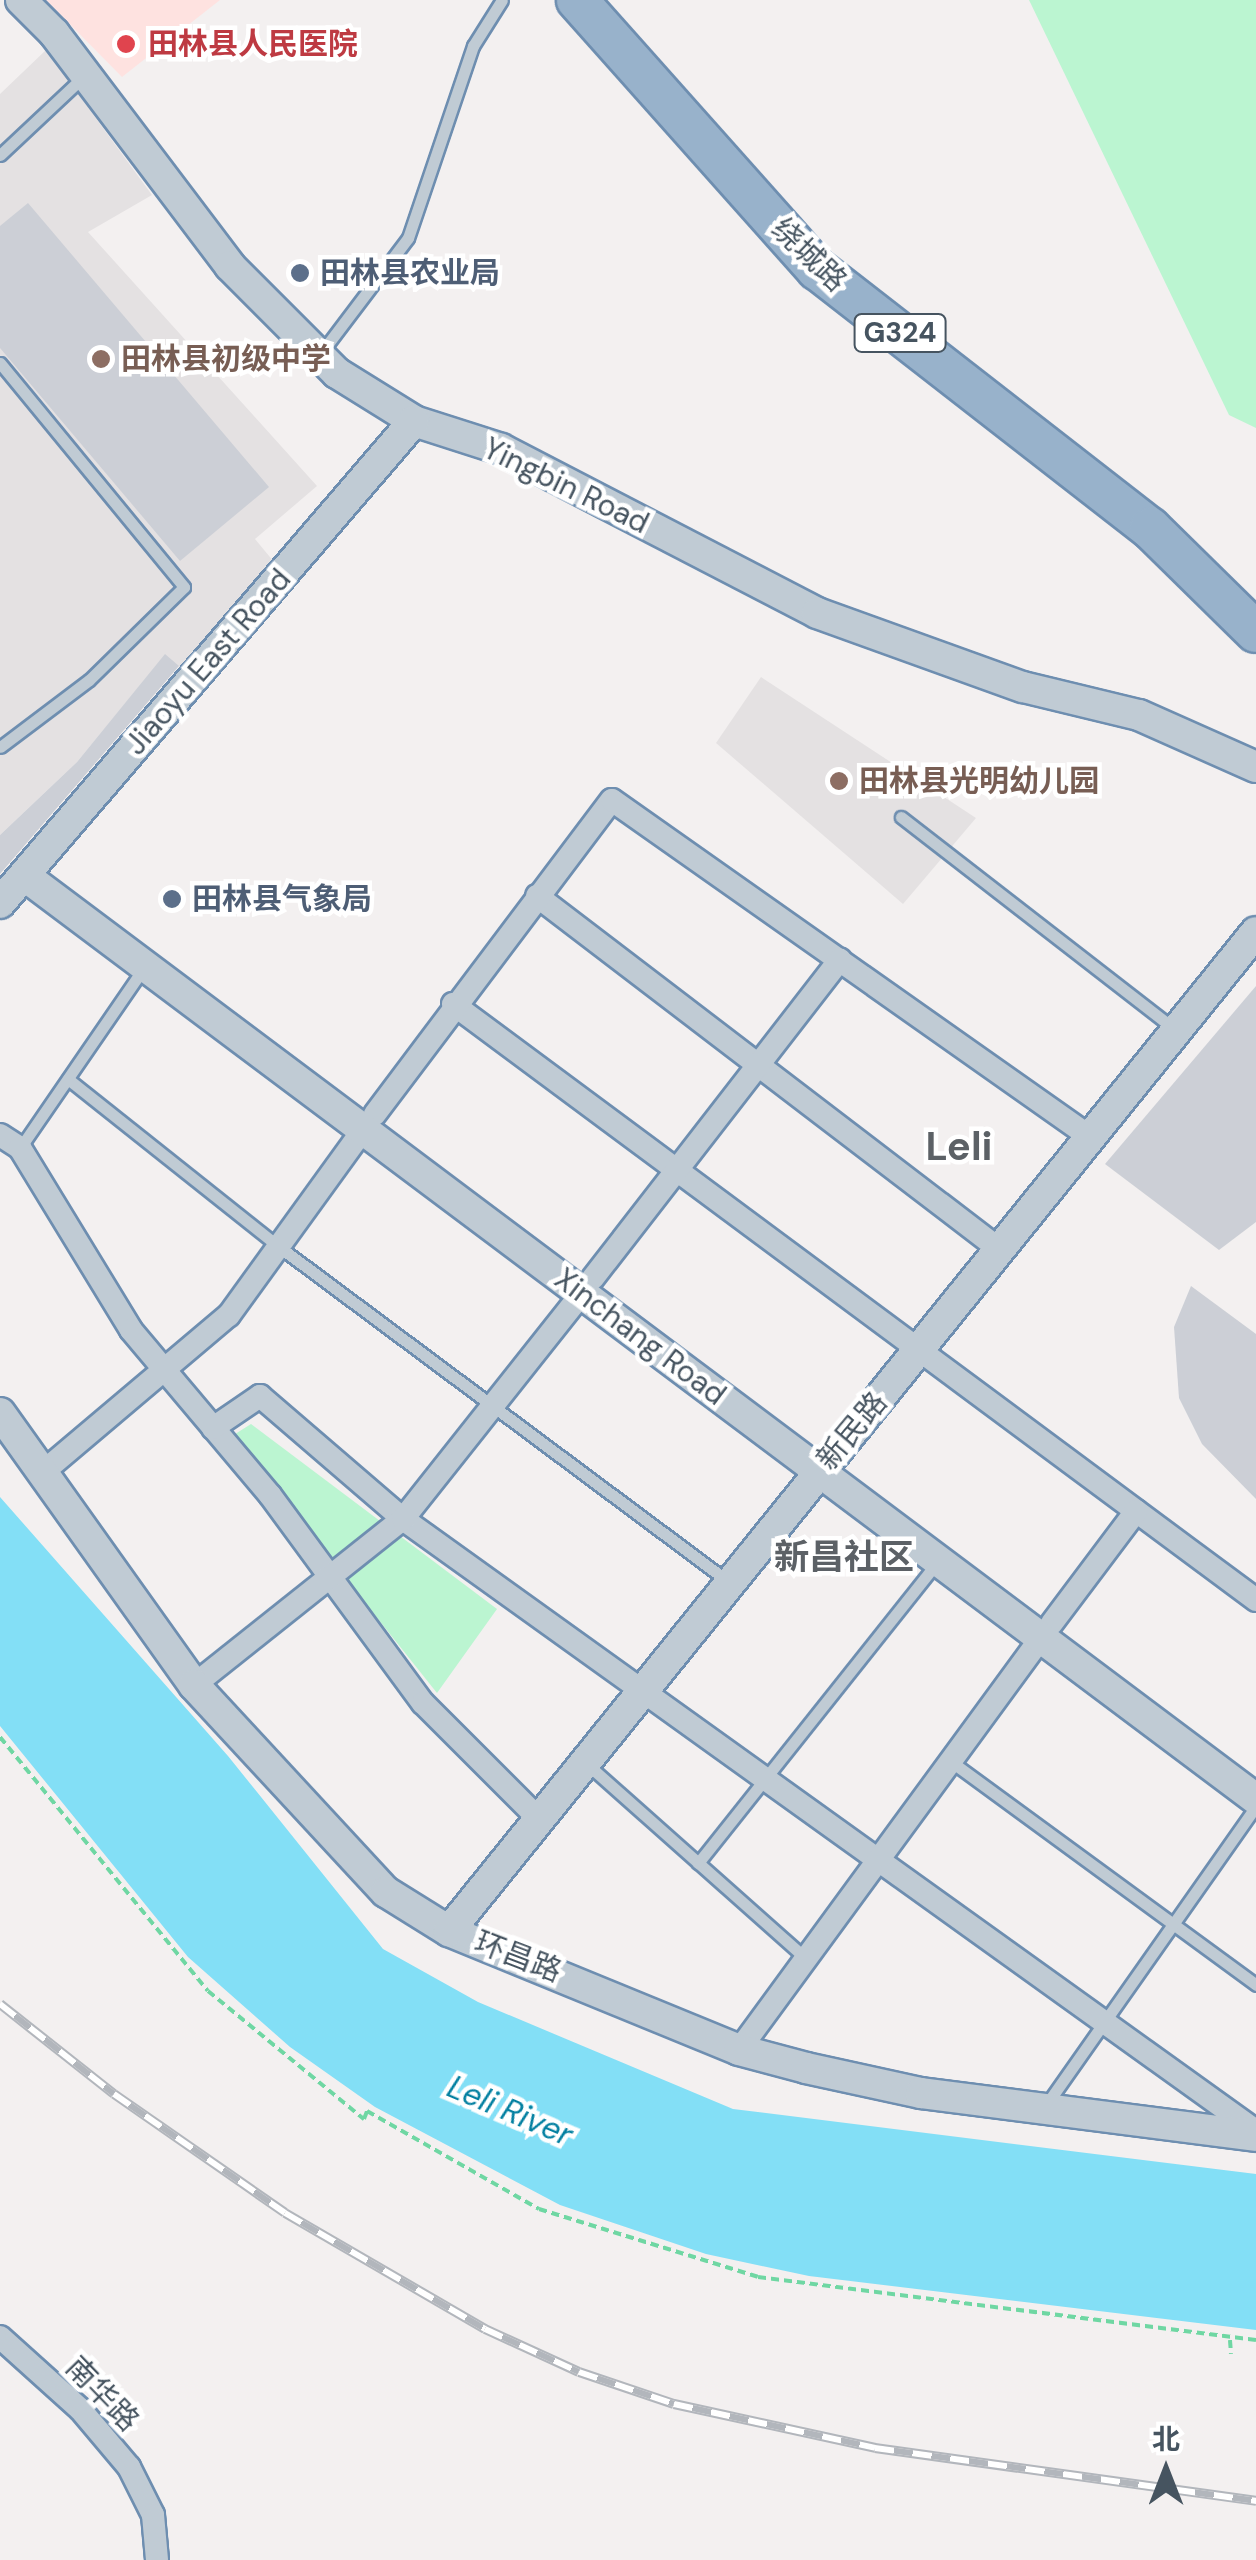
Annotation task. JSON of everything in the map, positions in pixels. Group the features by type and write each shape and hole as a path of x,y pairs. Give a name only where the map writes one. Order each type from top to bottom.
{"highway":[{"name":"绕城路","path":"577,0 817,269 1150,528 1256,632"}],"street":[{"name":"Yingbin Road","path":"21,0 85,75 230,266 319,356 414,421 501,450 817,613 1023,686 1139,716 1256,767"},
{"name":"Jiaoyu East Road","path":"0,903 414,421"},
{"path":"43,1472 229,1315 453,1004 612,800 1090,1137"},
{"name":"Xinchang Road","path":"31,868 145,966 369,1122"},
{"name":"Xinchang Road","path":"31,868 1046,1631 1256,1803"},
{"path":"538,896 757,1068 999,1249"},
{"name":"新民路","path":"449,1931 1256,932"},
{"path":"194,1685 327,1573 403,1519 840,960"},
{"path":"453,1004 1256,1600"},
{"path":"10,1142 131,1330 327,1573 423,1704 538,1818"},
{"path":"213,1428 260,1396 403,1519 644,1686 1256,2134"},
{"name":"环昌路","path":"0,1412 194,1685 386,1892 449,1931 739,2050 921,2093 1256,2134"},
{"name":"Xinchang Road","path":"824,1464 938,1561 1256,1777"},
{"path":"739,2050 804,1956 1136,1511"},
{"name":"南华路","path":"0,2337 118,2451 153,2515 157,2560"}],"lane":[{"path":"319,356 408,238 473,46 502,0"},
{"path":"0,155 85,75"},
{"path":"0,363 184,587 89,680 0,747"},
{"path":"901,817 1176,1031"},
{"path":"10,1142 68,1079 145,966"},
{"path":"68,1079 278,1246 729,1582"},
{"path":"698,1863 938,1561"},
{"path":"949,1760 1256,1985"},
{"path":"584,1762 804,1956"},
{"path":"1043,2110 1102,2019 1256,1803"}],"path":[{"path":"0,1737 208,1992 364,2119 367,2111 539,2209 758,2277 1230,2340 1256,2340"},
{"path":"1230,2340 1232,2354"}],"shaded area":[{"name":"田林县人民医院","path":"46,0 220,0 122,77"},
{"name":"田林县初级中学","path":"46,50 152,195 88,232 317,486 255,539 279,568 183,670 165,655 77,762 0,835 0,94"},
{"name":"田林县光明幼儿园","path":"761,677 976,818 903,904 716,743"}],"green space":[{"path":"1029,0 1256,0 1256,428 1229,415"},
{"path":"251,1424 497,1609 437,1693 232,1436"}],"water":[{"name":"Leli River","path":"0,1497 228,1756 383,1949 478,2002 733,2109 1256,2174 1256,2330 809,2276 706,2254 560,2205 375,2107 290,2047 188,1957 0,1726"}],"building":[{"path":"28,203 269,487 180,561 0,348 0,226"},
{"path":"165,654 179,666 0,874 0,835 77,762"},
{"path":"1256,986 1256,1222 1219,1250 1105,1164"},
{"path":"1191,1286 1256,1334 1256,1499 1202,1444 1179,1398 1174,1327"}],"railway":[{"path":"0,2004 114,2094 285,2213 485,2329 579,2372 674,2404 875,2448 1256,2501"}],"place":[{"name":"田林县人民医院","path":"126,44"},
{"name":"田林县农业局","path":"300,273"},
{"name":"田林县初级中学","path":"101,359"},
{"name":"田林县光明幼儿园","path":"839,781"},
{"name":"田林县气象局","path":"172,899"}],"district":[{"name":"Leli","path":"959,1146"},
{"name":"新昌社区","path":"844,1557"}]}
